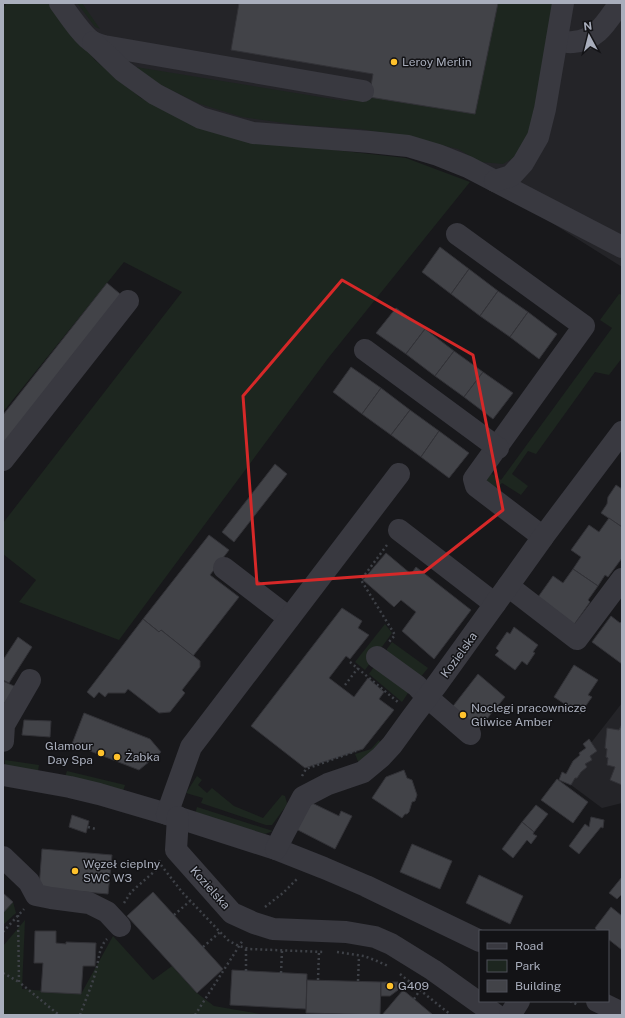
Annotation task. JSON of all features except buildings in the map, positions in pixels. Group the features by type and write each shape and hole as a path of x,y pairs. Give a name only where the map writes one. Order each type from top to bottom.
{"street":[{"path":"60,3 80,29 123,71 155,94 201,118 253,133 408,146 438,155 468,167 622,247"},
{"path":"495,181 511,176 523,162 538,137 545,109 563,3"},
{"path":"557,40 572,43 588,39 598,33 620,3"},
{"path":"93,42 104,46 363,91"},
{"path":"457,234 584,326 498,448 474,479 476,486 543,537"},
{"path":"3,460 128,301"},
{"path":"365,350 498,448"},
{"name":"Kozielska","path":"276,849 303,797 328,784 363,772 381,757 392,745 543,537 622,432"},
{"name":"Kozielska","path":"399,474 191,746 173,815 176,850 232,913 257,917 273,929 346,932 375,937 391,944 433,970 496,1015"},
{"path":"399,530 495,604"},
{"path":"224,568 289,618"},
{"path":"508,586 576,639 622,579"},
{"path":"378,657 417,686 427,697 470,734"},
{"path":"3,741 4,725 30,680"},
{"path":"3,775 70,787 99,794 173,815 276,849 366,886 479,941"},
{"path":"3,857 30,882 36,895 89,903 107,912 113,932"},
{"path":"510,1015 518,1002"},
{"path":"589,1004 622,1013"}],"path":[{"path":"378,657 395,635 361,580 399,530"},
{"path":"350,662 401,704"},
{"path":"345,685 358,668"},
{"path":"88,827 96,829"},
{"path":"80,1015 96,972 99,954 104,942 113,932 118,911 131,892 156,870 160,863 190,901 220,932 230,941 239,946 246,949 328,952"},
{"path":"195,1015 257,917 297,879"},
{"path":"3,932 36,895"},
{"path":"174,915 190,901"},
{"path":"18,915 19,982"},
{"path":"203,947 220,932"},
{"path":"246,949 246,971"},
{"path":"281,973 282,951"},
{"path":"318,980 319,952"},
{"path":"336,952 364,956 390,967"},
{"path":"358,982 359,956"},
{"path":"396,971 450,1015"},
{"path":"3,974 19,982 59,1015"},
{"path":"414,998 420,990"},
{"path":"576,1002 589,1004"}],"highlighted area":[{"path":"342,280 473,355 503,510 424,572 257,584 243,396"}],"shaded area":[{"path":"53,3 622,3 622,267 495,187 407,153 199,123"},
{"path":"622,703 622,803 602,808 563,779"}],"green space":[{"path":"7,3 49,3 95,60 141,98 212,131 254,141 406,158 470,182 329,357 119,640 19,602 36,580 3,554 3,523 182,292 124,262 3,412 3,8"},
{"path":"77,3 82,3 100,29 95,27"},
{"path":"498,3 553,3 532,131 521,153 503,164 480,162 458,149 402,136 361,129 298,125 242,117 200,104 132,71 136,67 345,101 369,97 475,114"},
{"path":"619,294 622,295 622,358 609,375 595,372 536,454 528,451 512,474 528,486 521,495 502,483 494,490 486,482 489,472 501,480 612,328 600,320"},
{"path":"385,624 392,633 365,670 355,662"},
{"path":"392,642 428,668 419,679 387,656 387,649"},
{"path":"376,664 410,690 402,702 369,674"},
{"path":"379,740 382,746 359,764 355,754 371,749"},
{"path":"5,760 39,765 38,771 5,766"},
{"path":"67,771 125,785 123,791 65,777"},
{"path":"197,776 202,780 198,785 207,793 212,788 234,806 263,818 282,795 285,796 287,803 272,825 266,825 201,803 203,798 186,793"},
{"path":"197,807 273,831 265,834 195,814"},
{"path":"13,902 16,913 3,925 3,913"},
{"path":"25,920 22,989 81,994 113,936 153,980 172,966 197,993 214,1006 266,1015 3,1015 3,946"}],"place":[{"name":"Leroy Merlin","path":"394,62"},
{"name":"Noclegi pracownicze Gliwice Amber","path":"463,715"},
{"name":"Glamour Day Spa","path":"101,753"},
{"name":"Żabka","path":"117,757"},
{"name":"Węzeł cieplny SWC W3","path":"75,871"},
{"name":"G409","path":"390,986"}]}
